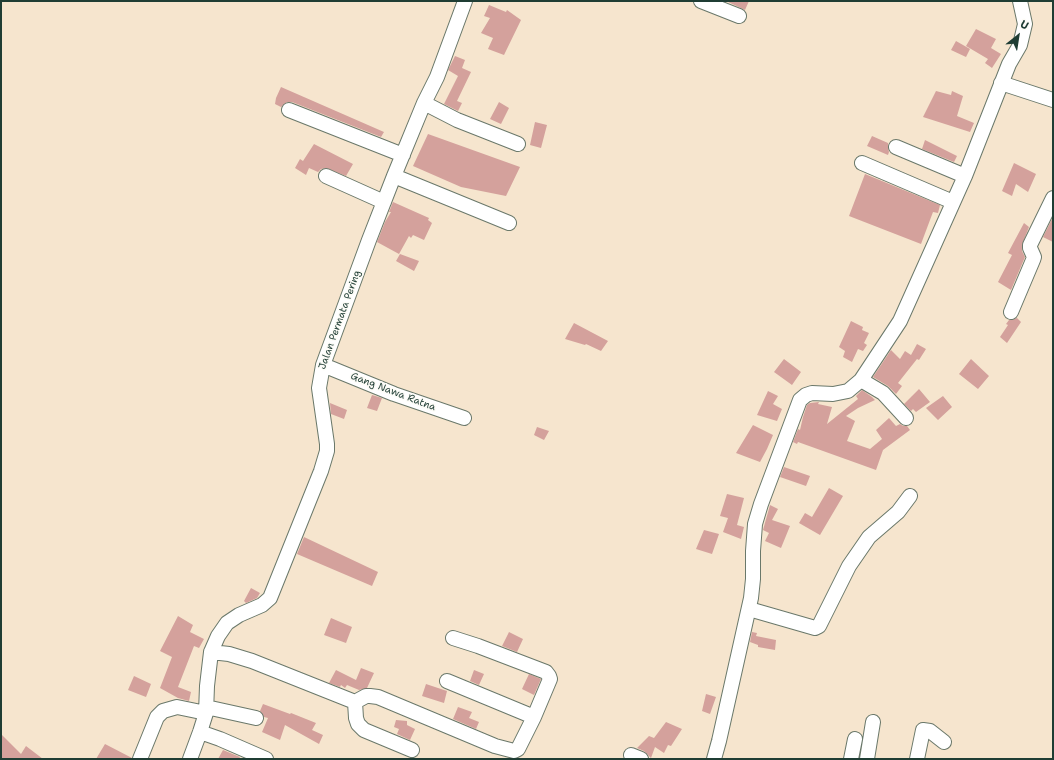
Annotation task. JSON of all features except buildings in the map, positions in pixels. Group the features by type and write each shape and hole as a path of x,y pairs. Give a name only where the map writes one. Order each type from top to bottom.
{"street":[{"name":"Jalan Permata Pering","path":"190,759 206,710 211,652 218,636 227,623 239,615 262,605 270,598 321,472 327,450 319,388 323,365 394,176 424,103 437,77 465,1"},
{"path":"701,1 739,16"},
{"path":"714,759 749,609 753,579 755,524 800,400 806,395 812,393 833,394 848,391 861,380 900,321 965,176 1000,83 1020,45 1025,24 1020,1"},
{"path":"1000,83 1053,100"},
{"path":"424,103 457,120 518,144"},
{"path":"289,110 403,156"},
{"path":"896,147 965,176"},
{"path":"862,163 953,202"},
{"path":"326,176 384,202"},
{"path":"394,176 509,222"},
{"path":"1011,312 1033,260 1034,256 1030,248 1030,244 1053,198"},
{"name":"Gang Nawa Ratna","path":"323,365 394,394 464,418"},
{"path":"861,380 883,393 906,418"},
{"path":"749,609 815,628 819,626 849,566 857,554 869,537 898,512 910,496"},
{"path":"211,652 229,654 252,661 355,702 370,696 378,697 495,746 514,751 518,749 534,717 550,679 549,676 546,672 453,638"},
{"path":"446,682 534,717"},
{"path":"355,702 356,718 358,724 364,730 412,750"},
{"path":"140,759 158,717 163,711 177,707 256,718"},
{"path":"868,759 873,722"},
{"path":"917,759 923,730 930,731 944,742"},
{"path":"200,732 266,759"},
{"path":"851,759 855,739"}]}
